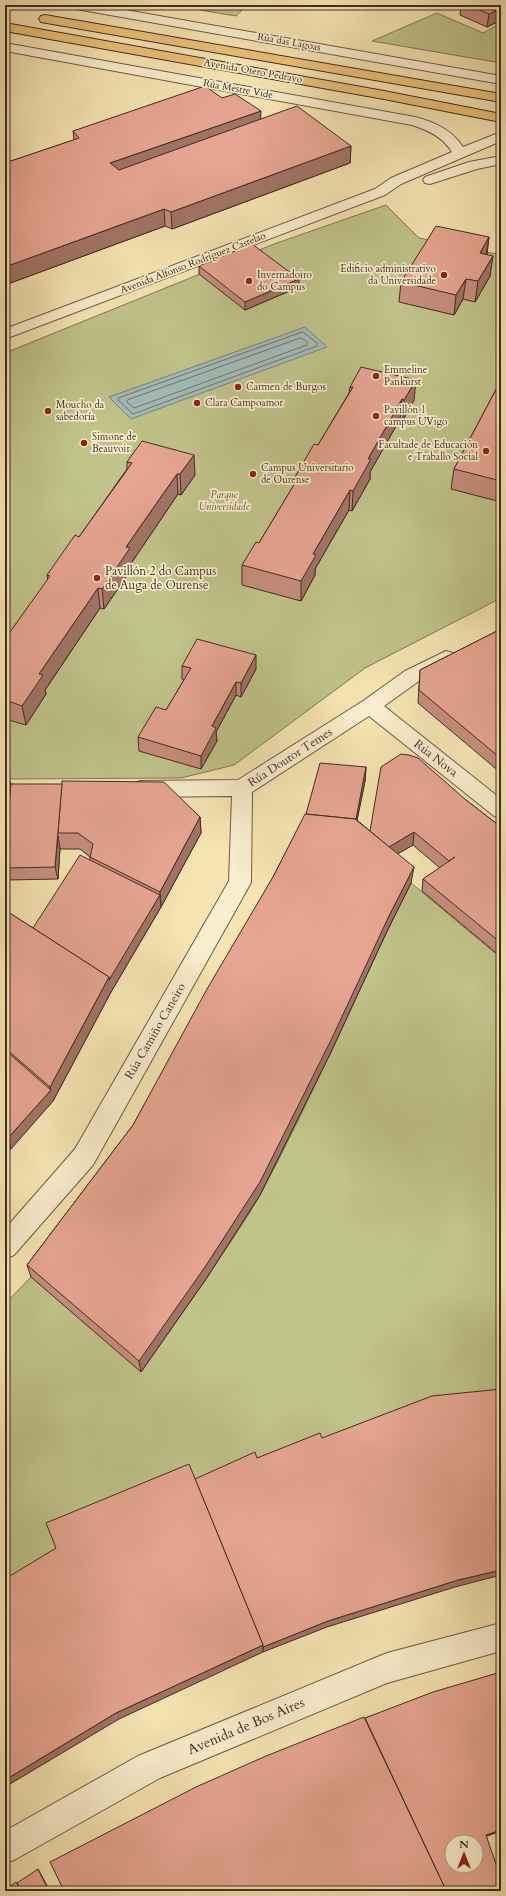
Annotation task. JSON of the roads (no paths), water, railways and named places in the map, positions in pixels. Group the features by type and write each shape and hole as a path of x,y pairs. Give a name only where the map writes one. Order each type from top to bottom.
{"main road":[{"name":"Avenida Otero Pedrayo","path":"29,17 139,34 394,81 501,98"},
{"name":"Avenida Otero Pedrayo","path":"5,27 384,95 501,118"}],"street":[{"name":"Rúa das Lagoas","path":"76,5 501,80"},
{"path":"5,35 32,52"},
{"name":"Rúa Mestre Vide","path":"5,47 415,121 432,127 444,134 454,145 458,153"},
{"name":"Avenida Alfonso Rodríguez Castelao","path":"380,192 396,181 458,153 501,136"},
{"name":"Avenida Alfonso Rodríguez Castelao","path":"5,334 380,192 406,188 474,165 499,160"},
{"name":"Rúa Doutor Temes","path":"119,789 242,788 370,706 412,676 460,651"},
{"name":"Rúa Nova","path":"370,706 501,810"},
{"name":"Rúa Camiño Caneiro","path":"5,1248 84,1157 240,882 242,788"},
{"name":"Avenida de Bos Aires","path":"5,1848 149,1767 387,1668 501,1637"}],"water":[{"path":"305,327 327,347 131,419 109,397"}],"place":[{"name":"Edificio administrativo da Universidade","path":"444,275"},
{"name":"Invernadoiro do Campus","path":"249,281"},
{"name":"Emmeline Pankurst","path":"376,376"},
{"name":"Carmen de Burgos","path":"238,387"},
{"name":"Clara Campoamor","path":"197,403"},
{"name":"Moucho da sabedoría","path":"48,411"},
{"name":"Pavillón 1 campus UVigo","path":"376,416"},
{"name":"Simone de Beauvoir","path":"84,443"},
{"name":"Facultade de Educación e Traballo Social","path":"486,451"},
{"name":"Campus Universitario de Ourense","path":"253,474"},
{"name":"Pavillón 2 do Campus de Auga de Ourense","path":"97,578"}],"park label":[{"name":"Parque Universidade","path":"224,500"}]}
